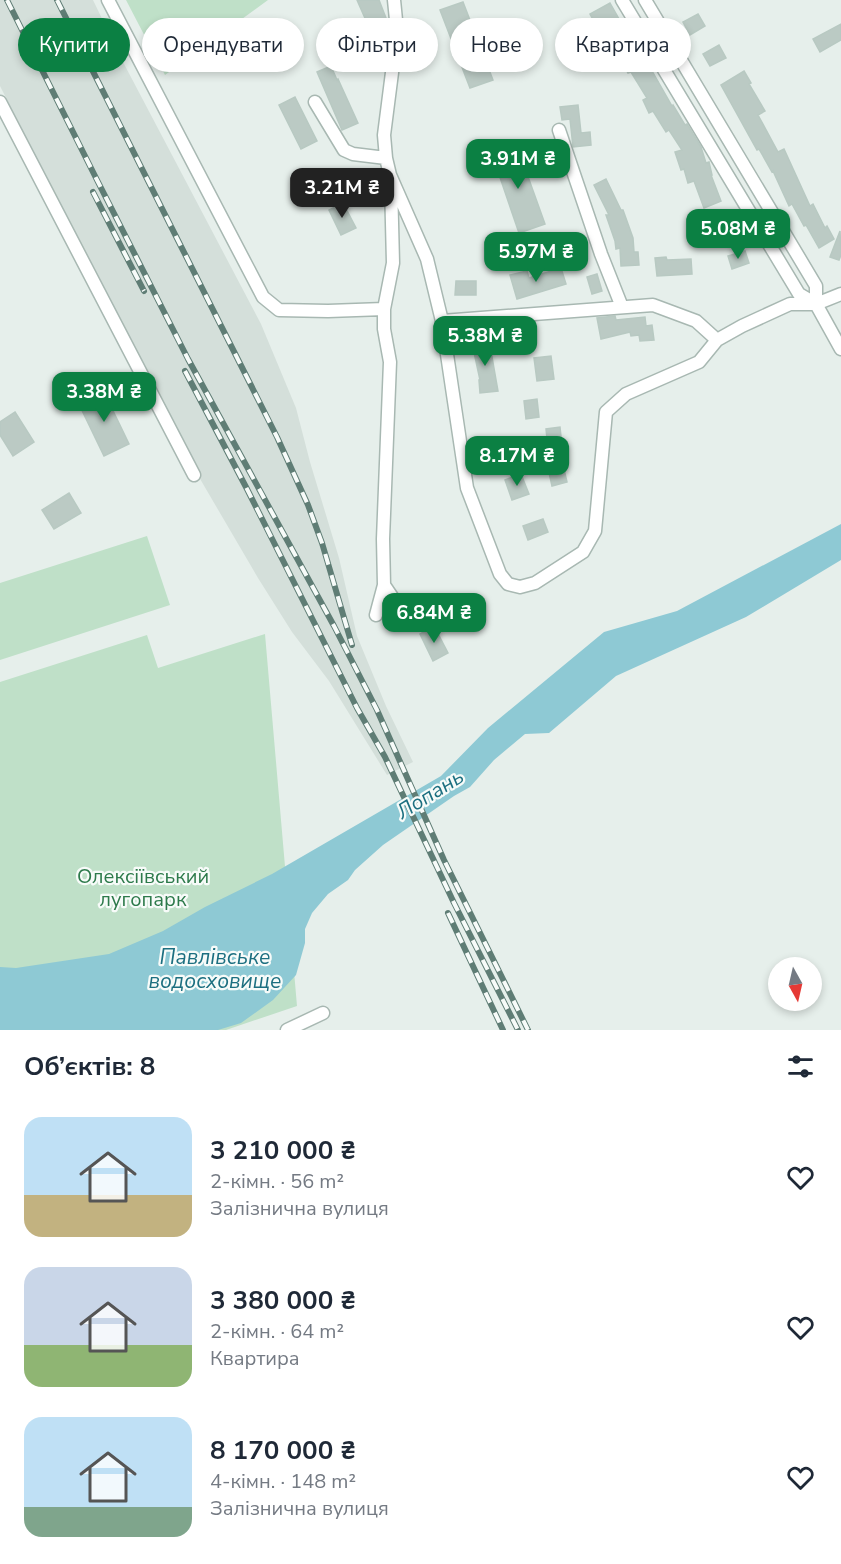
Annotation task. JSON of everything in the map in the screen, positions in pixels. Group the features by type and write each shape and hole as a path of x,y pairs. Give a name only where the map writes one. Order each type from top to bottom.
{"street":[{"path":"108,0 263,297 279,310 384,309"},
{"path":"376,615 384,585 383,539 390,362 384,329 384,309 393,263 390,176 384,135 394,48 396,20 394,0"},
{"path":"622,0 799,294 816,304"},
{"path":"645,0 816,286 816,304 841,349"},
{"path":"0,102 194,475"},
{"path":"315,102 344,150 353,154 386,158"},
{"path":"560,130 618,307"},
{"path":"390,176 427,259 442,321 466,488 500,574 508,584 520,587 535,583 583,552 595,531 606,412 626,394 699,362 717,340 742,326 790,304 816,304 841,294"},
{"path":"442,321 653,305 696,321 717,340"},
{"path":"384,585 409,622"},
{"path":"287,1030 323,1013"}],"shaded area":[{"path":"0,0 93,0 102,18 18,18 18,72 128,72 261,324 296,408 339,558 357,636 386,706 413,762 387,775 329,681 292,632 258,578 189,460 0,86"}],"green space":[{"path":"126,0 268,0 243,18 142,18 142,31"},
{"path":"147,536 170,605 0,660 0,583"},
{"name":"Олексіївський лугопарк","path":"265,634 297,1006 226,1030 0,1030 0,682 147,635 158,668"}],"water":[{"name":"Павлівське водосховище","path":"841,524 841,560 746,617 616,676 549,733 525,734 494,760 470,787 383,845 355,870 348,880 328,894 312,913 305,929 305,943 296,975 273,1000 241,1023 218,1030 0,1030 0,967 16,968 109,954 163,931 205,907 272,874 441,776 488,728 604,632 677,611"}],"building":[{"path":"357,0 379,0 386,18 365,18"},
{"path":"463,2 469,18 450,18 450,36 440,10"},
{"path":"610,3 618,18 592,18 590,14"},
{"path":"698,14 705,26 691,34 690,18"},
{"path":"841,24 841,40 820,52 813,39"},
{"path":"719,45 726,58 710,66 703,54"},
{"path":"744,71 765,111 758,115 778,152 784,149 810,206 813,204 825,228 827,226 834,239 819,248 792,204 789,206 773,171 759,149 757,150 721,85"},
{"path":"317,72 334,72 358,123 342,130"},
{"path":"464,72 490,72 493,80 470,88"},
{"path":"631,72 653,72 672,106 685,125 687,124 701,147 706,163 709,162 711,175 721,201 704,208 694,181 688,183 684,169 681,170 675,152 682,150 669,130 666,132 653,111 649,113 643,100 647,98"},
{"path":"295,97 317,141 301,149 279,105"},
{"path":"578,105 581,133 590,132 591,145 573,147 570,119 562,120 560,107"},
{"path":"517,146 545,224 519,233 492,154"},
{"path":"606,179 623,210 633,238 634,252 638,252 639,265 621,266 620,248 616,249 606,215 609,215 594,185"},
{"path":"343,203 356,228 341,235 329,210"},
{"path":"840,231 841,255 839,260 830,257"},
{"path":"745,251 749,263 732,269 728,256"},
{"path":"666,257 667,260 691,259 692,274 657,276 655,258"},
{"path":"561,268 566,284 517,299 510,275 527,271 529,278"},
{"path":"597,274 602,291 592,294 587,277"},
{"path":"456,281 476,281 476,295 455,295"},
{"path":"615,316 616,320 645,317 646,326 652,325 654,340 640,341 639,335 631,336 630,332 601,339 597,318"},
{"path":"534,322 535,333 519,335 517,324"},
{"path":"489,340 498,391 480,393 480,380 472,343"},
{"path":"551,356 554,379 537,381 534,358"},
{"path":"103,390 129,444 104,456 78,402"},
{"path":"537,399 539,417 526,419 524,401"},
{"path":"15,412 34,442 13,456 0,435 0,422"},
{"path":"560,427 562,446 548,448 546,429"},
{"path":"510,440 512,459 498,461 495,442"},
{"path":"563,465 567,482 552,486 548,468"},
{"path":"521,474 529,494 512,500 505,480"},
{"path":"69,493 81,513 54,529 42,510"},
{"path":"543,519 548,532 528,540 523,526"},
{"path":"434,626 448,653 433,661 420,634"}],"railway":[{"path":"7,0 188,359 334,626 377,710 444,860 528,1030"},
{"path":"57,0 277,437 308,505 322,543 352,645"},
{"path":"93,192 144,291"},
{"path":"185,371 357,708 385,757 454,903 518,1030"},
{"path":"448,913 503,1030"}],"water label":[{"name":"Лопань","path":"430,794"}]}
